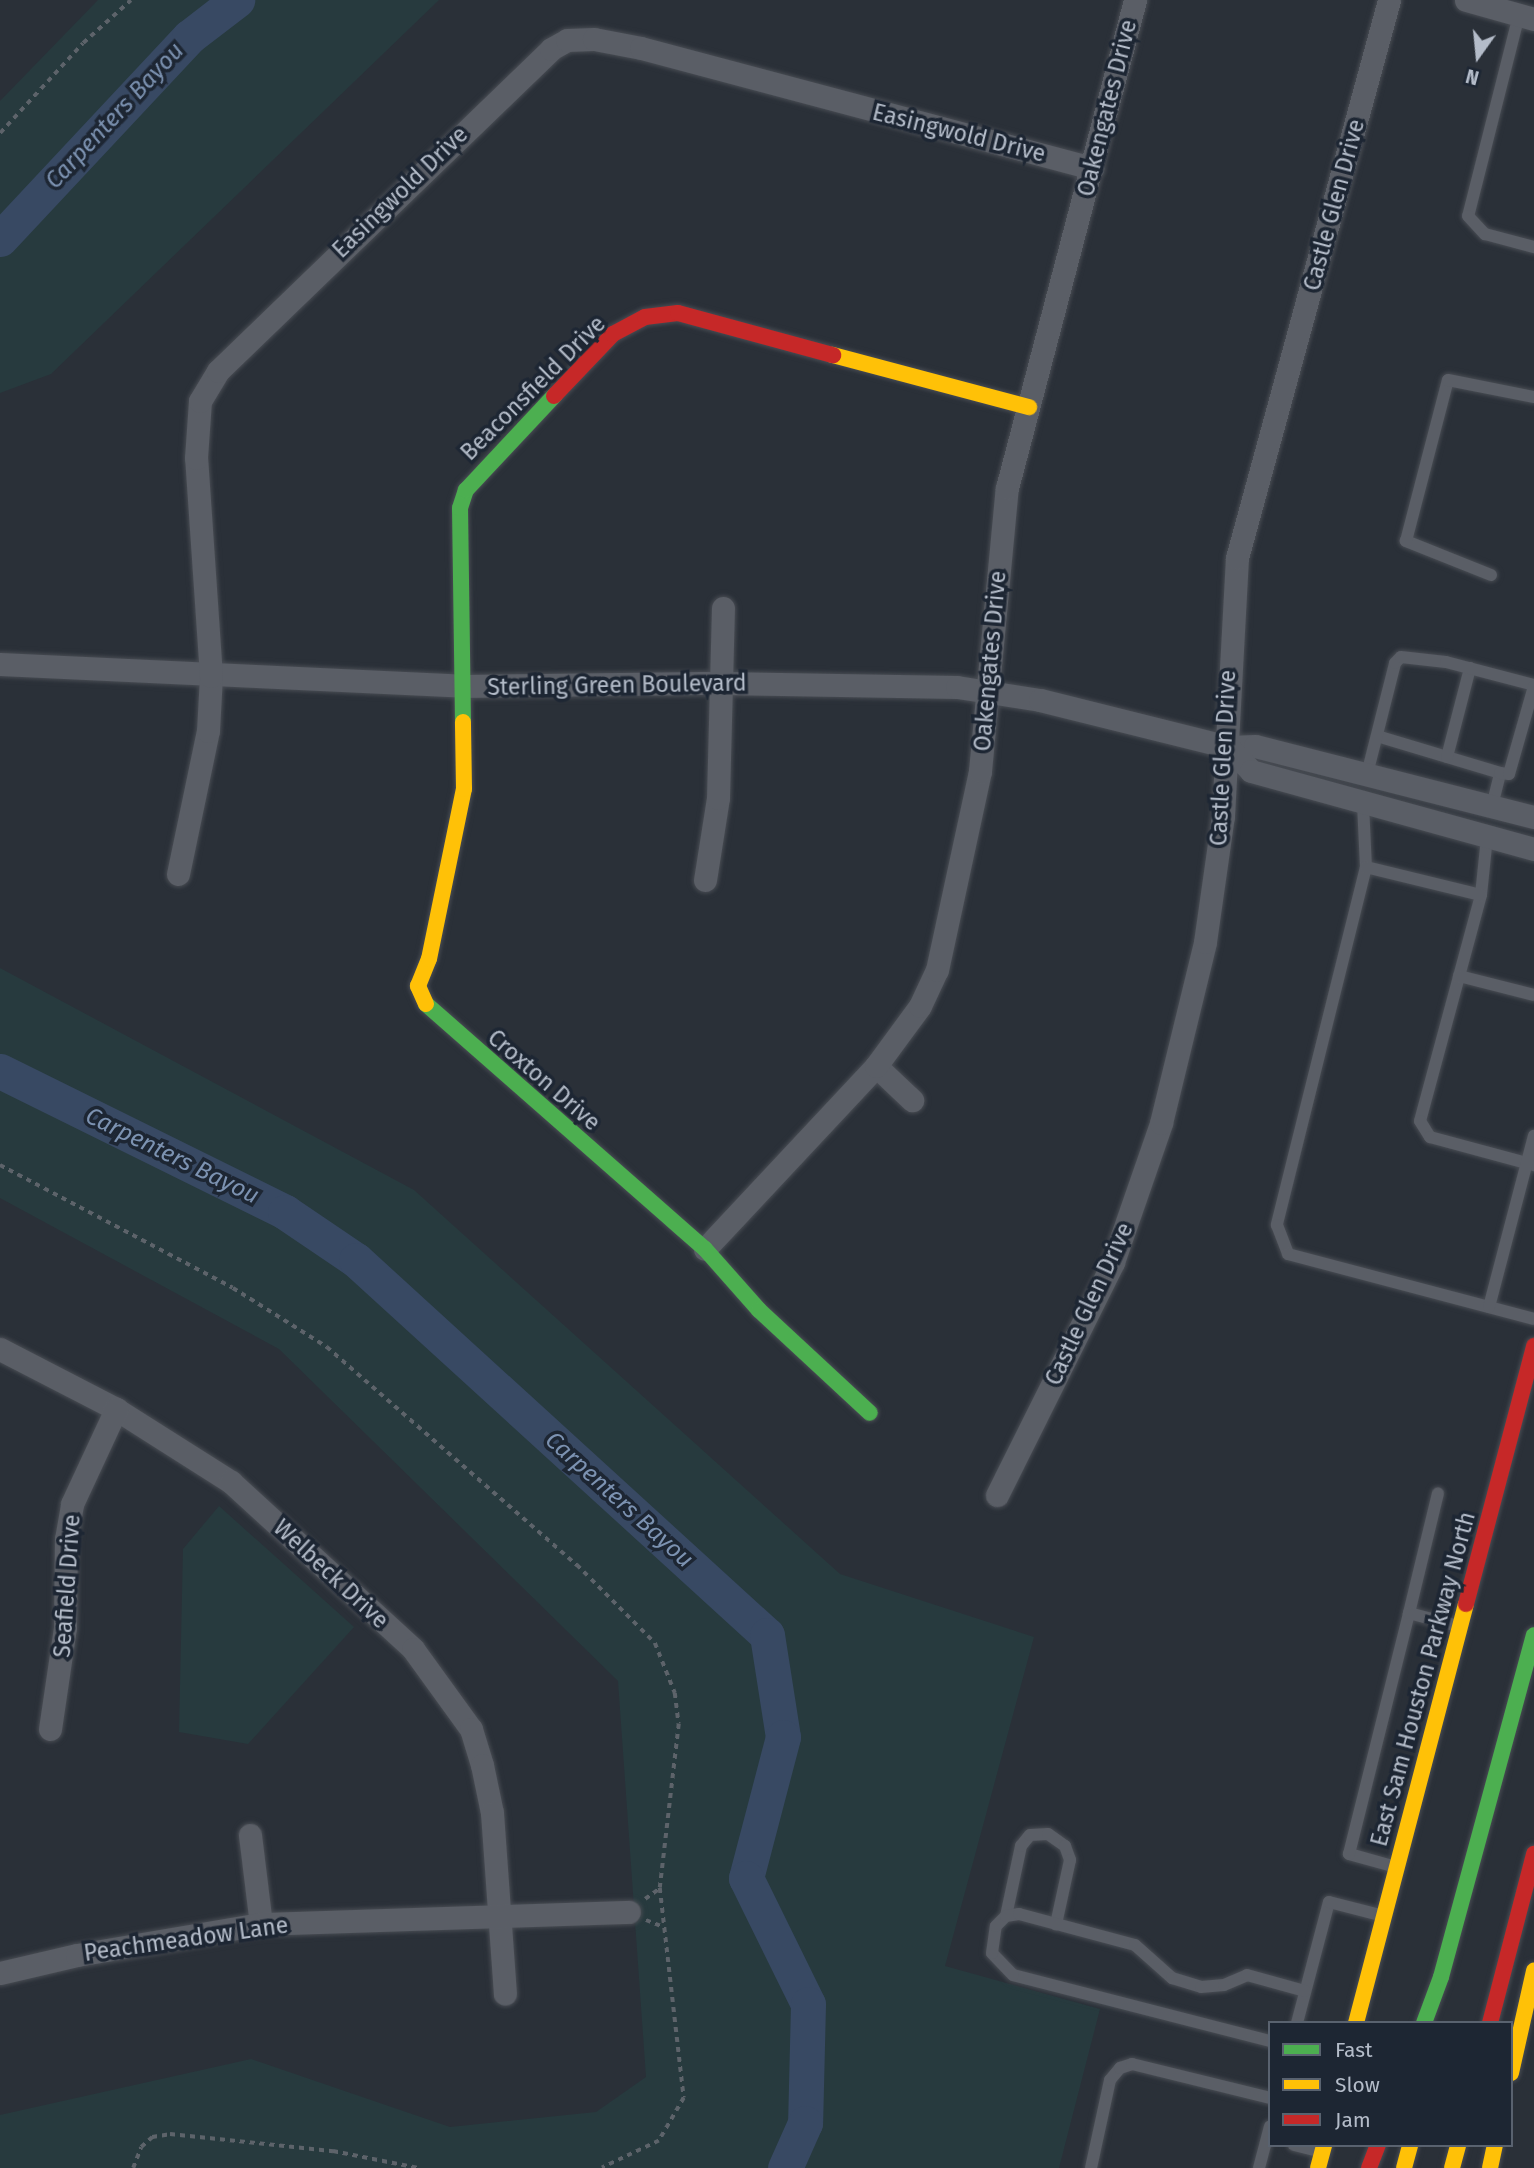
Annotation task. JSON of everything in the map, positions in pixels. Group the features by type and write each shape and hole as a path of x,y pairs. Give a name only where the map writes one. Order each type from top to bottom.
{"main road":[{"name":"Beaconsfield Drive","path":"463,686 460,508 466,490 613,334 645,317 678,313 1029,407"},
{"name":"Croxton Drive","path":"463,686 464,789 429,959 418,986 439,1022 705,1249 759,1310 870,1413"},
{"name":"East Sam Houston Parkway North","path":"1357,2021 1534,1346"},
{"path":"1425,2021 1441,1977 1534,1635"},
{"path":"1443,2021 1534,1666"},
{"path":"1491,2021 1534,1854"},
{"path":"1513,2064 1534,1971"},
{"path":"1370,2168 1377,2147"},
{"path":"1404,2168 1409,2147"},
{"path":"1452,2168 1457,2147"},
{"path":"1490,2168 1495,2147"}],"street":[{"name":"Oakengates Drive","path":"705,1249 876,1066 920,1006 947,934 980,771 1007,488 1135,0"},
{"name":"Castle Glen Drive","path":"997,1495 1113,1262 1157,1135 1205,942 1228,747 1227,669 1237,558 1389,0"},
{"path":"1466,0 1527,17"},
{"name":"Easingwold Drive","path":"178,874 208,731 211,676 196,458 200,401 218,371 551,49 567,40 594,39 640,48 1092,168"},
{"path":"705,880 718,798 723,608"},
{"name":"Sterling Green Boulevard","path":"0,664 463,686 722,683 986,691 1228,747 1255,746 1534,817"},
{"path":"1228,747 1251,771 1534,849"},
{"path":"1363,804 1367,774"},
{"path":"876,1066 912,1100"},
{"name":"Welbeck Drive","path":"0,1349 116,1409 231,1482 413,1649 471,1729 492,1813 500,1918"},
{"name":"Seafield Drive","path":"50,1729 65,1628 66,1539 72,1504 116,1409"},
{"path":"250,1835 261,1924"},
{"name":"Peachmeadow Lane","path":"0,1973 77,1955 261,1924 629,1912"},
{"path":"500,1918 505,1994"}],"lane":[{"path":"1527,17 1468,216 1485,234 1534,247"},
{"path":"1490,575 1406,541 1448,380 1534,397"},
{"path":"1367,774 1395,663 1401,657 1470,668 1534,686 1509,774 1377,736"},
{"path":"1447,757 1470,668"},
{"path":"1492,806 1500,773"},
{"path":"1363,804 1366,867 1277,1225 1288,1254 1534,1319"},
{"path":"1487,837 1481,895 1420,1121 1430,1137 1531,1164"},
{"path":"1366,867 1481,895"},
{"path":"1459,976 1534,995"},
{"path":"1489,1307 1531,1164 1534,1136"},
{"path":"1397,1867 1349,1854 1438,1493"},
{"path":"1409,1613 1460,1627"},
{"path":"1056,1924 1070,1860 1065,1846 1048,1834 1030,1835 1021,1846 1006,1916 996,1926 992,1954 1013,1975 1268,2040"},
{"path":"1298,2021 1329,1902 1384,1916"},
{"path":"1006,1916 1019,1914 1135,1945 1172,1978 1201,1987 1224,1985 1247,1975 1306,1991"},
{"path":"1091,2168 1110,2080 1120,2068 1132,2064 1268,2098"},
{"path":"1259,2168 1268,2137"},
{"path":"1299,2147 1321,2155"}],"path":[{"path":"0,133 83,43 131,0"},
{"path":"0,1166 233,1288 327,1347 607,1592 654,1643 676,1693 680,1724 660,1888 684,2098 659,2141 602,2168"},
{"path":"133,2165 152,2137 170,2134 333,2151 418,2168"}],"green space":[{"path":"98,0 439,0 51,374 0,393 0,101"},
{"path":"0,968 414,1190 840,1574 1034,1637 945,1966 1100,2009 1059,2168 0,2168 0,2115 251,2059 450,2127 596,2112 646,2077 618,1681 279,1349 0,1198"},
{"path":"219,1506 354,1627 248,1744 179,1732 183,1549"}],"waterway":[{"name":"Carpenters Bayou","path":"0,239 189,37 237,0"},
{"name":"Carpenters Bayou","path":"0,1071 285,1212 356,1260 767,1635 783,1737 746,1878 808,2004 805,2123 785,2168"}],"traffic: fast":[{"path":"463,722 460,508 466,490 554,396"},
{"path":"426,1004 705,1249 759,1310 870,1413"},
{"path":"1425,2021 1441,1977 1534,1635"}],"traffic: slow":[{"path":"833,355 1029,407"},
{"path":"426,1004 418,986 429,959 464,789 463,722"},
{"path":"1357,2021 1466,1604"},
{"path":"1513,2064 1534,1971"},
{"path":"1318,2168 1323,2147"},
{"path":"1404,2168 1409,2147"},
{"path":"1452,2168 1457,2147"},
{"path":"1490,2168 1495,2147"}],"traffic: jam":[{"path":"554,396 613,334 645,317 678,313 833,355"},
{"path":"1466,1604 1534,1346"},
{"path":"1491,2021 1534,1854"},
{"path":"1369,2168 1377,2147"}]}
